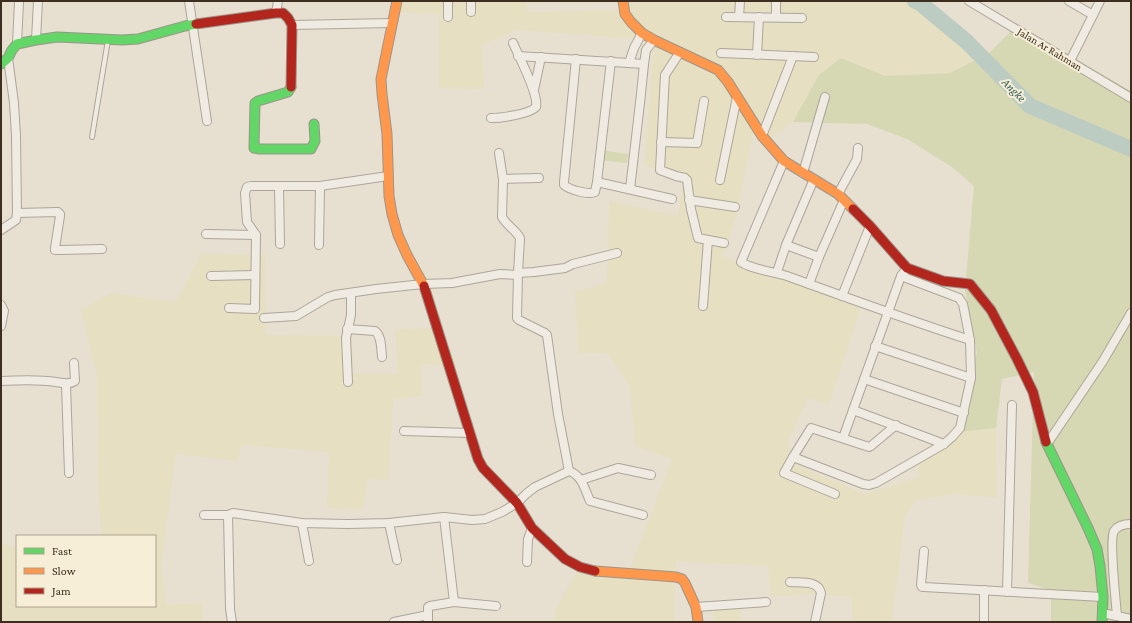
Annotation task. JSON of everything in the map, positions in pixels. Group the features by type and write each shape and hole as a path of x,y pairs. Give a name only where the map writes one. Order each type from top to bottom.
{"street":[{"path":"36,40 38,1"},
{"path":"189,1 207,121"},
{"path":"276,13 278,1"},
{"path":"397,1 381,79 388,150 389,203 394,224 402,246 423,284 478,459 483,468 517,503 532,528 565,559 580,567 596,571 676,577 682,579 696,607 698,622"},
{"path":"448,1 448,17"},
{"path":"471,1 471,12"},
{"path":"623,1 625,14 642,33 718,70 723,75 762,136 784,161 841,197 870,226 907,268 943,281 970,284 991,310 1033,392 1047,444 1097,549 1103,597 1102,618 1117,616 1131,619"},
{"path":"739,17 740,1"},
{"path":"776,1 776,17"},
{"name":"Jalan Ar Rahman","path":"969,1 1131,98"},
{"path":"1069,1 1092,15"},
{"path":"1070,61 1100,1"},
{"path":"1,230 16,220 17,213 14,103 5,61 17,44 19,2"},
{"path":"17,44 57,37 108,40 138,39 192,25 283,13 292,25 291,87 288,92 255,103 254,148 312,149 315,144 314,124"},
{"path":"726,17 802,18"},
{"path":"757,55 759,17"},
{"path":"292,25 392,23"},
{"path":"629,63 634,48 642,33"},
{"path":"630,189 646,50 654,40"},
{"path":"491,118 504,117 534,110 537,104 534,90 513,43"},
{"path":"680,52 666,75 660,170 685,178 698,238 724,243"},
{"path":"721,53 814,57"},
{"path":"518,56 644,64"},
{"path":"762,136 793,56"},
{"path":"534,90 541,57"},
{"path":"576,59 564,185 584,192 592,193 595,192 597,182 611,62"},
{"path":"720,180 737,96"},
{"path":"803,173 825,97"},
{"path":"661,142 697,143 704,100"},
{"path":"809,284 841,197 857,159 858,148"},
{"path":"499,153 503,179 502,217 519,234 520,238 517,318 545,333 548,338 558,414 569,470 581,480 590,501 643,515"},
{"path":"784,161 741,262 745,266 777,272 970,340"},
{"path":"229,308 256,309 256,235 246,222 245,193 247,187 320,186 388,176"},
{"path":"503,179 539,178"},
{"path":"777,272 786,244 814,179"},
{"path":"597,182 672,199"},
{"path":"279,186 280,244"},
{"path":"319,245 320,186"},
{"path":"689,200 735,207"},
{"path":"17,213 58,212 60,216 55,250 102,249"},
{"path":"842,296 870,226"},
{"path":"206,234 256,235"},
{"path":"703,306 708,240"},
{"path":"786,244 819,257"},
{"path":"264,318 296,316 328,297 335,295 423,284 452,283 500,274 518,274 565,268 573,264 617,253"},
{"path":"843,438 887,312 901,276 907,268"},
{"path":"211,276 256,275"},
{"path":"794,457 869,485 876,483 944,444 960,428 971,378 970,340 963,304 959,298 901,276"},
{"path":"348,382 346,338 350,315 351,293"},
{"path":"1,305 4,313 1,326"},
{"path":"1047,444 1103,361 1131,313"},
{"path":"347,329 378,332 382,357"},
{"path":"875,346 971,378"},
{"path":"1,381 46,381 66,384 74,382 74,363"},
{"path":"864,379 964,413"},
{"path":"66,384 69,474"},
{"path":"1007,592 1012,405"},
{"path":"853,410 944,444"},
{"path":"835,494 784,474 811,428 869,447 896,426"},
{"path":"404,431 469,433"},
{"path":"581,480 618,468 651,475"},
{"path":"204,515 228,516 233,513 302,523 348,524 444,517 472,520 485,519 502,512 517,503 535,487 569,470"},
{"path":"228,516 230,609 232,622"},
{"path":"444,517 454,602"},
{"path":"389,522 397,560"},
{"path":"302,523 308,561"},
{"path":"1117,616 1113,534 1120,526 1131,524"},
{"path":"527,562 528,539 532,528"},
{"path":"924,551 922,587 1103,597"},
{"path":"790,582 811,584 820,589 821,593 815,622"},
{"path":"984,590 984,622"},
{"path":"394,622 428,618 428,608 430,606 454,602 496,606"},
{"path":"696,607 766,602"}],"lane":[{"path":"92,138 108,40"}],"shaded area":[{"path":"396,1 527,1 527,12 628,10 629,1 922,1 989,53 950,73 885,76 841,58 819,75 793,122 773,137 753,133 736,218 723,256 861,308 829,404 808,398 788,443 793,464 865,494 920,477 915,458 958,432 996,428 997,498 955,494 916,500 905,517 892,622 852,622 852,597 813,594 771,597 768,566 676,561 674,622 554,622 555,610 576,573 627,576 672,459 635,446 630,388 607,353 578,353 575,291 607,283 609,201 678,216 684,174 644,166 654,40 516,30 482,45 484,89 439,88 439,14 393,12"},
{"path":"201,254 265,255 266,335 352,336 353,373 398,374 395,329 441,328 457,366 421,364 423,396 393,399 389,480 368,479 363,510 327,508 329,452 242,445 238,461 176,454 161,567 167,605 203,603 202,622 1,622 1,544 16,547 16,607 156,607 156,535 101,535 98,479 97,377 81,310 110,293 175,302"},
{"path":"713,606 740,606 741,622 714,622"}],"green space":[{"path":"1017,25 1131,91 1131,622 1051,622 1051,590 1028,583 1034,372 1002,379 996,428 958,432 977,353 965,290 974,186 952,167 907,139 867,124 793,122 819,75 841,58 885,76 950,73 989,53"},
{"path":"601,150 628,154 627,163 600,160"}],"waterway":[{"name":"Angke","path":"915,1 919,2 967,42 1030,106 1131,149"}],"traffic: fast":[{"path":"1,64 8,58 17,44 36,40 57,37 122,40 138,39 196,24"},
{"path":"291,87 288,92 255,103 254,148 311,149 315,141 314,124"},
{"path":"1046,442 1097,549 1103,597 1102,622"}],"traffic: slow":[{"path":"397,1 381,79 387,134 389,196 398,235 424,286"},
{"path":"623,1 625,14 642,33 718,70 728,82 762,136 784,161 838,194 853,209"},
{"path":"595,571 676,577 682,579 696,607 698,622"}],"traffic: jam":[{"path":"196,24 283,13 292,25 291,87"},
{"path":"853,209 907,268 943,281 970,284 991,310 1033,392 1046,442"},
{"path":"424,286 478,459 483,468 517,503 532,528 565,559 580,567 595,571"}]}
